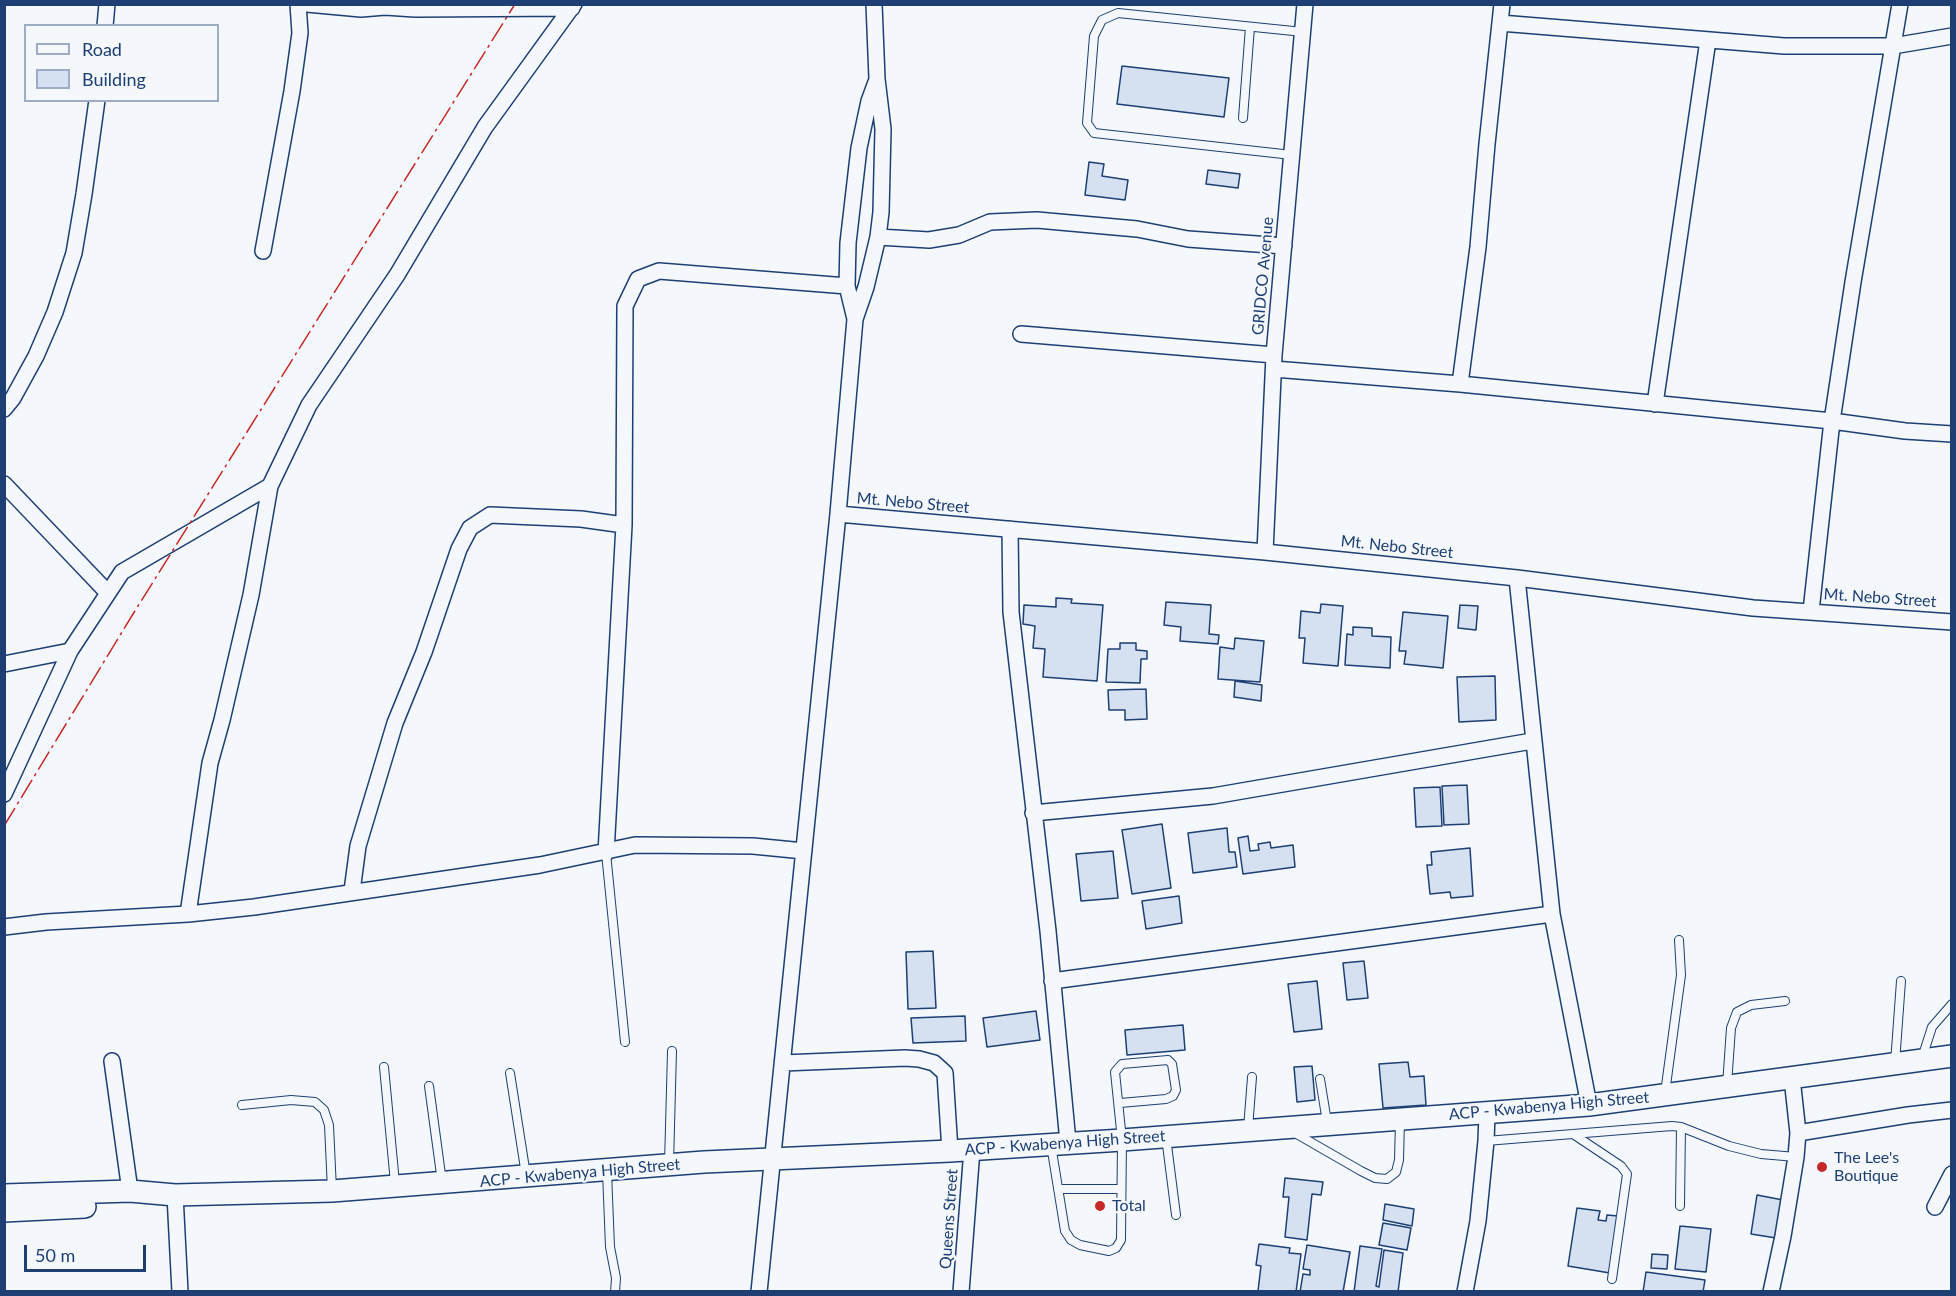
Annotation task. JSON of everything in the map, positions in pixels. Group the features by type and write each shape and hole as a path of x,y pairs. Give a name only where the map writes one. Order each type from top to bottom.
{"main road":[{"name":"ACP - Kwabenya High Street","path":"175,1195 396,1188 669,1165 950,1151 1400,1118 1487,1114 1589,1105 1952,1056"},
{"path":"4,1195 130,1191 175,1195"},
{"path":"4,1211 130,1204 175,1195"}],"street":[{"path":"105,24 107,4"},
{"path":"263,251 300,33 298,4"},
{"path":"307,4 361,9 573,6"},
{"path":"759,1292 838,514 855,319 866,287 878,237 881,212 883,129 877,80 874,4"},
{"name":"GRIDCO Avenue","path":"1265,552 1274,362 1305,4"},
{"path":"1460,384 1478,247 1486,144 1502,4"},
{"path":"1811,611 1832,421 1900,4"},
{"path":"188,915 210,763 251,595 270,486 309,405 397,275 485,127 573,6"},
{"path":"1500,23 1784,46 1893,46 1952,36"},
{"path":"1655,404 1707,40"},
{"path":"855,319 847,286 848,243 859,148 869,101 877,80"},
{"path":"4,409 13,398 36,356 55,312 74,253 97,102"},
{"path":"878,237 929,240 958,235 990,222 1037,220 1137,229 1188,239 1284,246"},
{"path":"606,853 624,525 626,306 638,279 659,271 847,286"},
{"path":"1021,334 1460,384 1952,434"},
{"path":"4,484 108,593"},
{"path":"4,794 70,651 122,572 270,486"},
{"name":"Mt. Nebo Street","path":"838,514 1265,552 1517,578 1753,608 1952,622"},
{"path":"352,891 358,846 394,723 424,652 459,549 471,528 490,515 581,519 624,525"},
{"path":"1010,529 1011,612 1052,981 1060,1143"},
{"path":"1517,578 1552,914 1589,1105"},
{"path":"4,664 70,651"},
{"path":"1033,813 1213,796 1533,741"},
{"path":"4,927 68,920 188,915 254,907 540,865 635,846 662,844 753,846 804,851"},
{"path":"1052,981 1552,914"},
{"path":"783,1063 905,1058 934,1063 945,1073 950,1151"},
{"path":"112,1061 130,1191"},
{"path":"1771,1292 1796,1157 1798,1133 1792,1078"},
{"path":"1798,1133 1952,1110"},
{"path":"1465,1292 1478,1221 1487,1114"},
{"name":"Queens Street","path":"961,1292 972,1149"},
{"path":"1935,1207 1952,1174"},
{"path":"175,1195 180,1292"}],"lane":[{"path":"1292,155 1094,133 1087,123 1094,36 1102,20 1118,13 1303,32"},
{"path":"1243,118 1251,27"},
{"path":"606,853 625,1042"},
{"path":"1665,1095 1681,975 1679,940"},
{"path":"1895,1063 1901,981"},
{"path":"1727,1087 1731,1028 1737,1012 1751,1005 1785,1001"},
{"path":"1922,1060 1932,1027 1952,1004"},
{"path":"669,1165 672,1051"},
{"path":"1060,1143 1058,1190 1065,1231 1071,1240 1080,1245 1109,1251 1116,1248 1121,1240 1122,1140 1116,1072 1119,1065 1168,1060 1172,1064 1176,1090 1173,1096 1167,1099 1120,1102"},
{"path":"384,1067 396,1188"},
{"path":"510,1072 526,1177"},
{"path":"1248,1130 1252,1077"},
{"path":"1320,1079 1327,1124"},
{"path":"429,1086 443,1184"},
{"path":"242,1104 291,1100 315,1102 324,1110 329,1125 332,1191"},
{"path":"1284,1127 1375,1178 1387,1179 1396,1172 1400,1160 1400,1118"},
{"path":"1486,1141 1672,1125 1729,1146 1761,1154 1796,1157"},
{"path":"1680,1206 1681,1127"},
{"path":"1573,1134 1621,1166 1627,1174 1612,1279"},
{"path":"1166,1136 1176,1215"},
{"path":"606,1170 610,1247 616,1278 615,1292"},
{"path":"1058,1190 1121,1189"}],"building":[{"path":"1122,66 1229,78 1224,117 1117,104"},
{"path":"1089,162 1104,164 1102,176 1128,180 1125,200 1085,195"},
{"path":"1208,170 1240,174 1238,188 1206,184"},
{"path":"1056,598 1072,599 1071,603 1103,605 1097,681 1043,677 1045,649 1033,648 1035,626 1023,624 1024,605 1056,607"},
{"path":"1166,602 1211,605 1209,634 1219,635 1218,644 1180,641 1181,627 1164,625"},
{"path":"1321,604 1343,606 1338,666 1303,663 1305,638 1299,638 1301,611 1320,613"},
{"path":"1460,605 1478,606 1476,630 1458,628"},
{"path":"1403,612 1448,616 1443,668 1404,664 1406,651 1399,651"},
{"path":"1353,627 1372,628 1372,636 1391,637 1390,668 1345,665 1347,634 1353,635"},
{"path":"1235,638 1264,641 1260,682 1218,679 1220,647 1234,649"},
{"path":"1120,643 1136,643 1136,650 1147,651 1147,659 1141,659 1140,683 1106,682 1108,649 1120,649"},
{"path":"1495,676 1496,720 1459,722 1457,677"},
{"path":"1235,681 1262,685 1261,701 1234,697"},
{"path":"1146,689 1147,719 1125,720 1125,710 1109,710 1108,690"},
{"path":"1467,785 1469,824 1444,825 1442,786"},
{"path":"1440,787 1442,826 1416,827 1414,788"},
{"path":"1162,824 1171,888 1132,894 1122,830"},
{"path":"1227,828 1229,852 1235,852 1237,867 1193,873 1188,833"},
{"path":"1248,836 1250,851 1259,850 1258,844 1270,842 1271,848 1293,845 1295,867 1243,874 1238,838"},
{"path":"1470,848 1473,896 1451,898 1450,892 1430,894 1427,865 1432,865 1431,852"},
{"path":"1113,851 1118,898 1081,901 1076,854"},
{"path":"1179,896 1182,923 1146,929 1142,901"},
{"path":"933,951 936,1008 908,1009 906,952"},
{"path":"1364,961 1368,998 1347,1000 1343,963"},
{"path":"1317,981 1322,1029 1294,1032 1288,984"},
{"path":"1036,1011 1040,1040 987,1047 983,1018"},
{"path":"965,1016 966,1041 913,1043 911,1018"},
{"path":"1183,1025 1185,1050 1127,1055 1125,1030"},
{"path":"1408,1062 1410,1077 1424,1076 1426,1105 1383,1108 1379,1064"},
{"path":"1312,1066 1315,1100 1297,1102 1294,1067"},
{"path":"1285,1178 1323,1182 1321,1195 1312,1194 1307,1240 1285,1237 1289,1197 1283,1197"},
{"path":"1757,1195 1783,1200 1776,1238 1751,1234"},
{"path":"1385,1204 1414,1209 1412,1226 1383,1220"},
{"path":"1577,1208 1600,1211 1598,1220 1606,1221 1607,1215 1618,1216 1610,1273 1568,1266"},
{"path":"1383,1223 1411,1228 1407,1250 1379,1245"},
{"path":"1680,1226 1711,1229 1706,1272 1675,1269"},
{"path":"1259,1244 1290,1248 1289,1253 1301,1254 1296,1292 1258,1291 1261,1266 1256,1265"},
{"path":"1307,1245 1350,1252 1343,1292 1300,1292 1303,1274 1310,1275 1310,1270 1303,1269"},
{"path":"1360,1246 1382,1249 1376,1286 1379,1287 1384,1250 1403,1253 1398,1292 1354,1292"},
{"path":"1652,1254 1668,1255 1667,1269 1651,1268"},
{"path":"1646,1272 1705,1280 1703,1292 1643,1292"}],"power":[{"path":"4,826 133,614 515,4"}],"place":[{"name":"The Lee's Boutique","path":"1822,1167"},
{"name":"Total","path":"1100,1206"}]}
